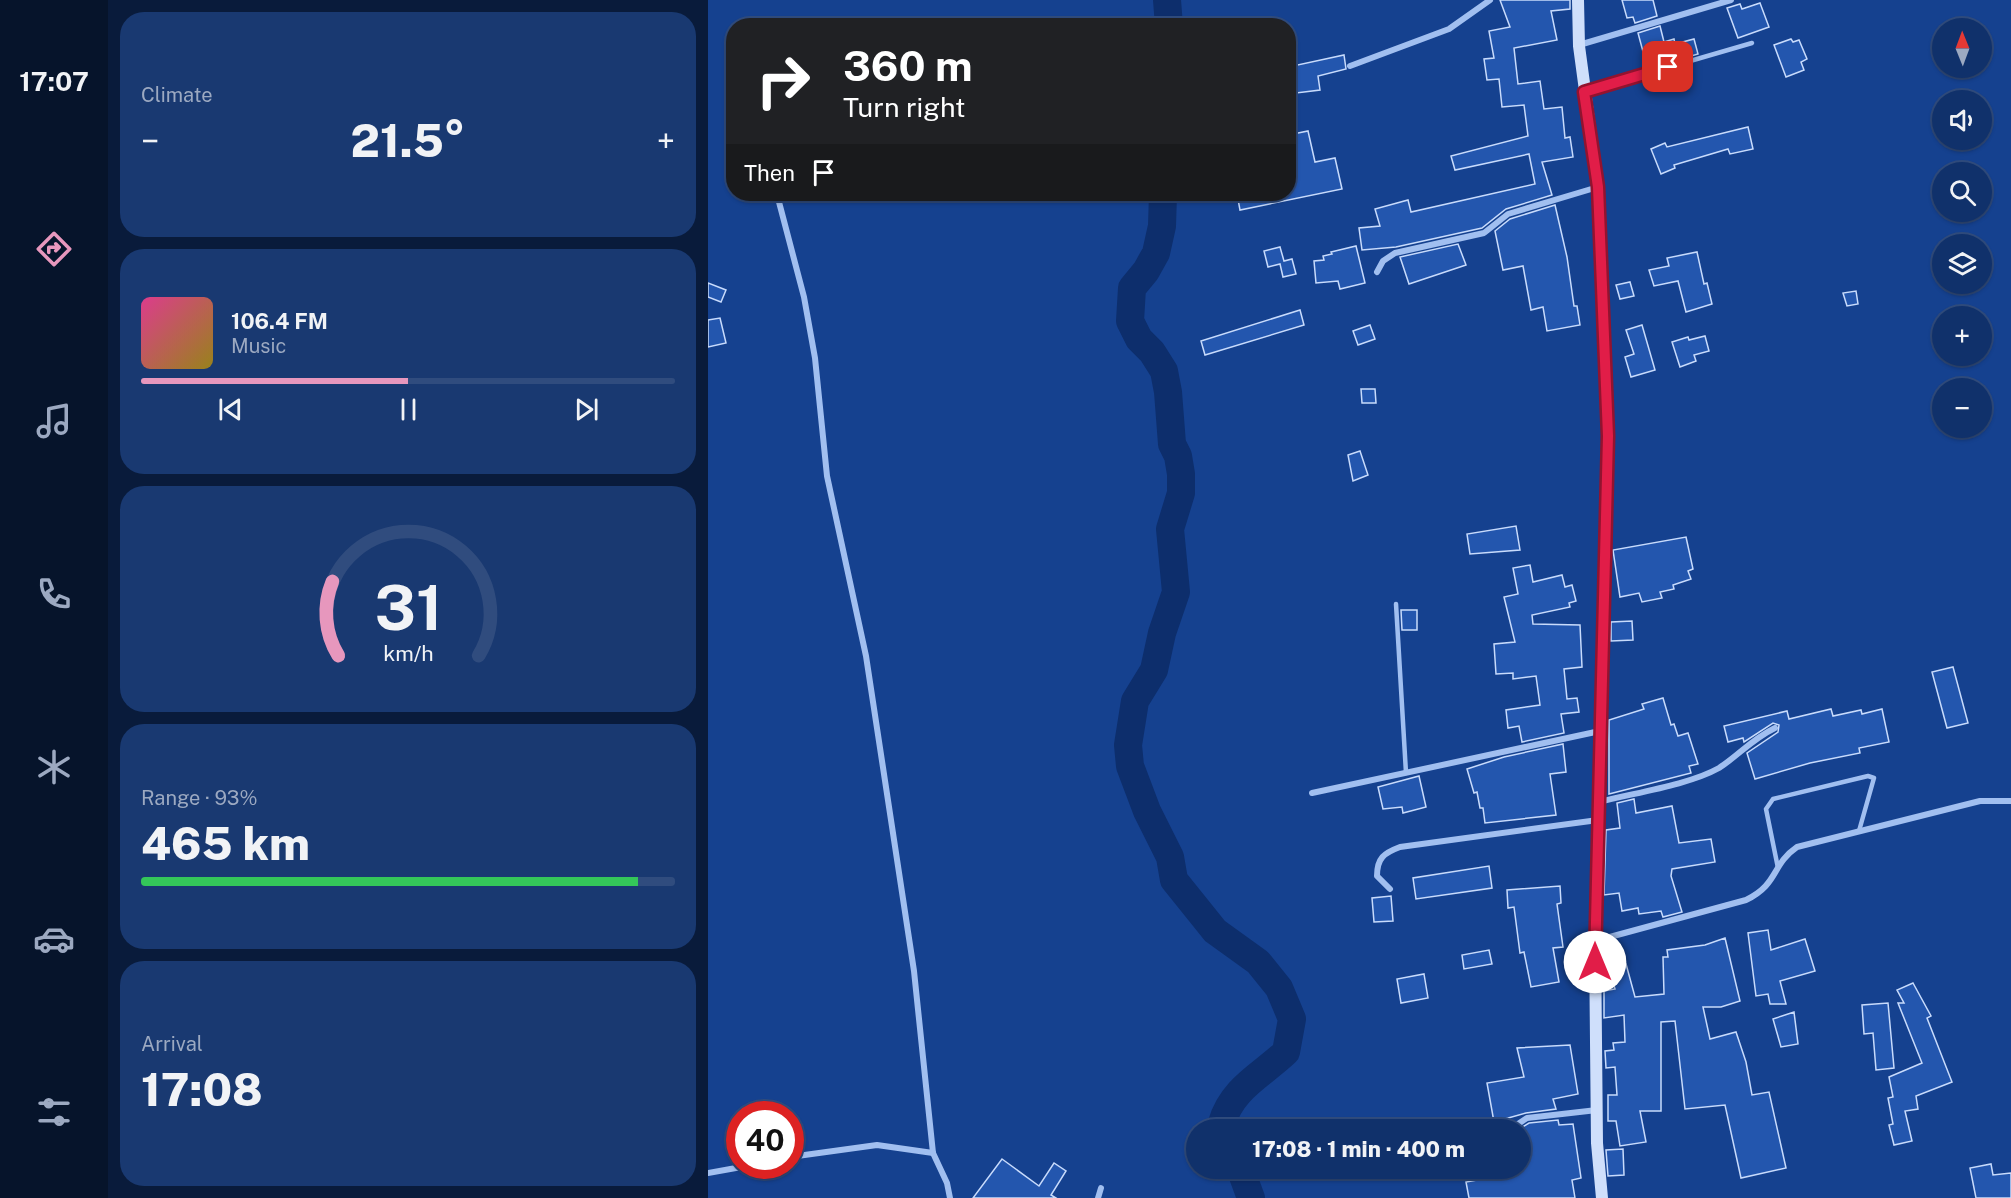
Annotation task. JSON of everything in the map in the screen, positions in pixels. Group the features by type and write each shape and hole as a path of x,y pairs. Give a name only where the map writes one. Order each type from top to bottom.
{"street":[{"path":"1350,66 1449,29 1490,0"},
{"path":"1578,0 1579,46 1598,187 1608,436 1595,941 1596,1110 1602,1198"},
{"path":"1579,46 1731,0"},
{"path":"1377,272 1383,261 1395,253 1484,233 1508,214 1598,187"},
{"path":"779,202 804,297 815,358 827,476 866,656 914,971 933,1153 947,1183 950,1198"},
{"path":"1599,802 1707,773 1730,760 1755,737 1775,728"},
{"path":"1312,793 1600,731"},
{"path":"1595,941 1746,900 1763,892 1785,856 1797,848 1980,801 2011,801"},
{"path":"1390,889 1377,876 1379,860 1384,853 1400,847 1598,820"},
{"path":"1526,1119 1596,1110"},
{"path":"804,1155 877,1145 933,1153"},
{"path":"708,1173 726,1170"},
{"path":"1098,1198 1101,1188"}],"lane":[{"path":"1584,92 1752,43"},
{"path":"1396,603 1406,773"},
{"path":"1778,868 1766,809 1773,798 1868,776 1874,778 1859,831"}],"building":[{"path":"1500,0 1570,0 1570,9 1551,11 1557,40 1514,48 1518,84 1540,81 1544,109 1562,107 1565,138 1570,137 1573,157 1542,162 1552,195 1506,209 1482,228 1396,247 1362,250 1359,228 1380,226 1375,209 1408,200 1411,212 1535,184 1529,154 1455,170 1451,156 1528,136 1524,105 1502,107 1499,79 1487,80 1484,59 1494,58 1489,31 1510,27"},
{"path":"1622,0 1653,0 1657,16 1635,23 1633,17 1627,18"},
{"path":"1760,3 1769,27 1738,38 1727,8 1740,4 1742,9"},
{"path":"1660,26 1664,42 1674,39 1675,44 1694,39 1698,54 1657,66 1655,56 1645,59 1638,33"},
{"path":"1791,39 1793,42 1799,40 1807,59 1801,62 1804,70 1786,77 1774,45"},
{"path":"1344,55 1346,69 1318,76 1320,90 1296,93 1296,65"},
{"path":"1748,127 1753,149 1730,154 1728,149 1674,165 1675,168 1661,174 1651,149 1665,143 1667,147"},
{"path":"1308,131 1315,162 1335,158 1342,189 1296,198 1296,133"},
{"path":"1238,201 1284,201 1240,210"},
{"path":"1555,205 1567,257 1574,306 1577,306 1580,325 1547,331 1543,307 1531,310 1523,266 1503,270 1495,231 1510,219"},
{"path":"1458,244 1466,265 1409,284 1400,257"},
{"path":"1356,246 1365,283 1340,289 1338,281 1316,283 1314,261 1324,260 1323,256 1332,254 1331,252"},
{"path":"1280,247 1284,261 1292,259 1296,274 1283,277 1280,264 1268,267 1264,251"},
{"path":"1697,252 1704,284 1707,283 1712,304 1686,312 1678,281 1654,286 1649,270 1669,266 1667,258"},
{"path":"1630,282 1634,296 1620,299 1616,285"},
{"path":"708,283 726,290 721,302 708,297"},
{"path":"1856,291 1858,304 1847,306 1843,293"},
{"path":"1300,310 1304,325 1205,355 1201,341"},
{"path":"720,318 726,343 708,347 708,320"},
{"path":"1370,325 1375,339 1358,345 1353,331"},
{"path":"1642,325 1655,370 1631,377 1625,357 1634,354 1626,330"},
{"path":"1705,336 1709,351 1694,355 1696,361 1680,367 1672,342 1688,337 1689,340"},
{"path":"1361,389 1375,389 1376,403 1362,403"},
{"path":"1360,451 1368,475 1353,481 1348,455"},
{"path":"1516,526 1520,550 1470,554 1467,534"},
{"path":"1686,537 1693,569 1688,571 1691,579 1673,585 1674,589 1660,592 1662,598 1642,602 1639,593 1620,597 1613,550"},
{"path":"1530,565 1533,582 1562,575 1565,587 1572,585 1576,601 1569,603 1570,607 1532,615 1533,624 1580,625 1582,667 1564,669 1567,699 1577,698 1579,712 1561,714 1564,733 1522,742 1519,726 1508,728 1506,710 1540,705 1536,676 1513,679 1513,673 1496,674 1494,644 1515,642 1504,597 1518,594 1513,568"},
{"path":"1401,610 1417,610 1417,630 1402,630"},
{"path":"1632,621 1633,640 1611,641 1611,622"},
{"path":"1953,667 1968,723 1947,728 1932,672"},
{"path":"1663,698 1671,725 1674,724 1678,736 1688,733 1698,764 1689,766 1691,773 1609,794 1609,720 1644,709 1642,704"},
{"path":"1831,709 1833,716 1861,710 1862,714 1882,709 1889,742 1859,748 1860,753 1810,763 1755,779 1747,753 1778,732 1779,725 1773,723 1744,742 1743,738 1728,742 1724,726 1787,711 1789,719"},
{"path":"1563,744 1566,772 1550,774 1556,815 1485,823 1483,808 1480,808 1477,792 1474,793 1467,769 1504,757"},
{"path":"1419,776 1426,807 1403,813 1402,807 1383,809 1378,787"},
{"path":"1634,799 1636,813 1672,806 1679,843 1711,839 1715,862 1672,869 1671,876 1682,912 1663,917 1661,911 1639,914 1638,908 1622,911 1619,893 1604,895 1606,830 1620,828 1617,803"},
{"path":"1489,866 1492,888 1416,899 1413,878"},
{"path":"1560,886 1561,903 1557,904 1563,947 1553,948 1559,982 1531,987 1524,952 1520,953 1514,907 1508,908 1507,890"},
{"path":"1391,896 1393,921 1374,922 1372,898"},
{"path":"1768,930 1771,950 1805,939 1815,971 1780,981 1786,1004 1770,1004 1768,994 1756,996 1748,933"},
{"path":"1725,938 1740,1001 1721,1007 1703,1007 1710,1039 1736,1032 1746,1062 1752,1095 1769,1092 1786,1168 1741,1178 1725,1105 1685,1109 1675,1021 1661,1022 1661,1111 1640,1111 1646,1142 1620,1146 1616,1121 1608,1121 1608,1095 1617,1095 1615,1067 1606,1068 1605,1051 1614,1050 1613,1043 1625,1042 1624,1015 1604,1018 1604,991 1615,989 1609,968 1626,964 1635,997 1664,994 1663,957 1668,957 1667,950 1705,945"},
{"path":"1489,950 1492,964 1464,969 1462,955"},
{"path":"1424,974 1428,998 1401,1003 1397,979"},
{"path":"1913,983 1931,1016 1927,1018 1952,1082 1916,1096 1918,1109 1905,1111 1912,1141 1894,1145 1889,1125 1893,1124 1888,1098 1893,1097 1889,1077 1922,1063 1898,1003 1904,1003 1897,990"},
{"path":"1888,1003 1894,1068 1876,1070 1873,1033 1864,1034 1862,1005"},
{"path":"1794,1012 1798,1044 1781,1047 1773,1019"},
{"path":"1570,1045 1578,1094 1553,1099 1556,1109 1493,1119 1487,1083 1524,1077 1517,1048"},
{"path":"1558,1120 1559,1125 1573,1124 1581,1178 1572,1180 1575,1198 1469,1198 1466,1182 1482,1179 1531,1179 1531,1123"},
{"path":"1623,1149 1624,1175 1608,1176 1606,1150"},
{"path":"1002,1159 1039,1186 1054,1163 1066,1171 1051,1195 1056,1198 973,1198"},
{"path":"1991,1164 1993,1175 2011,1173 2011,1198 1976,1198 1970,1168"}],"waterway":[{"path":"1167,0 1168,18"},
{"path":"1163,201 1162,226 1156,253 1146,271 1132,288 1130,321 1139,339 1152,352 1164,371 1168,392 1172,444 1178,456 1181,474 1181,493 1170,529 1176,592 1162,633 1154,670 1135,701 1128,745 1130,766 1147,811 1170,857 1174,880 1215,931 1258,962 1279,988 1292,1019 1286,1052 1240,1091 1224,1119"},
{"path":"1244,1179 1251,1198"}],"route":[{"path":"1595,962 1608,436 1598,187 1584,92 1668,67"}]}
